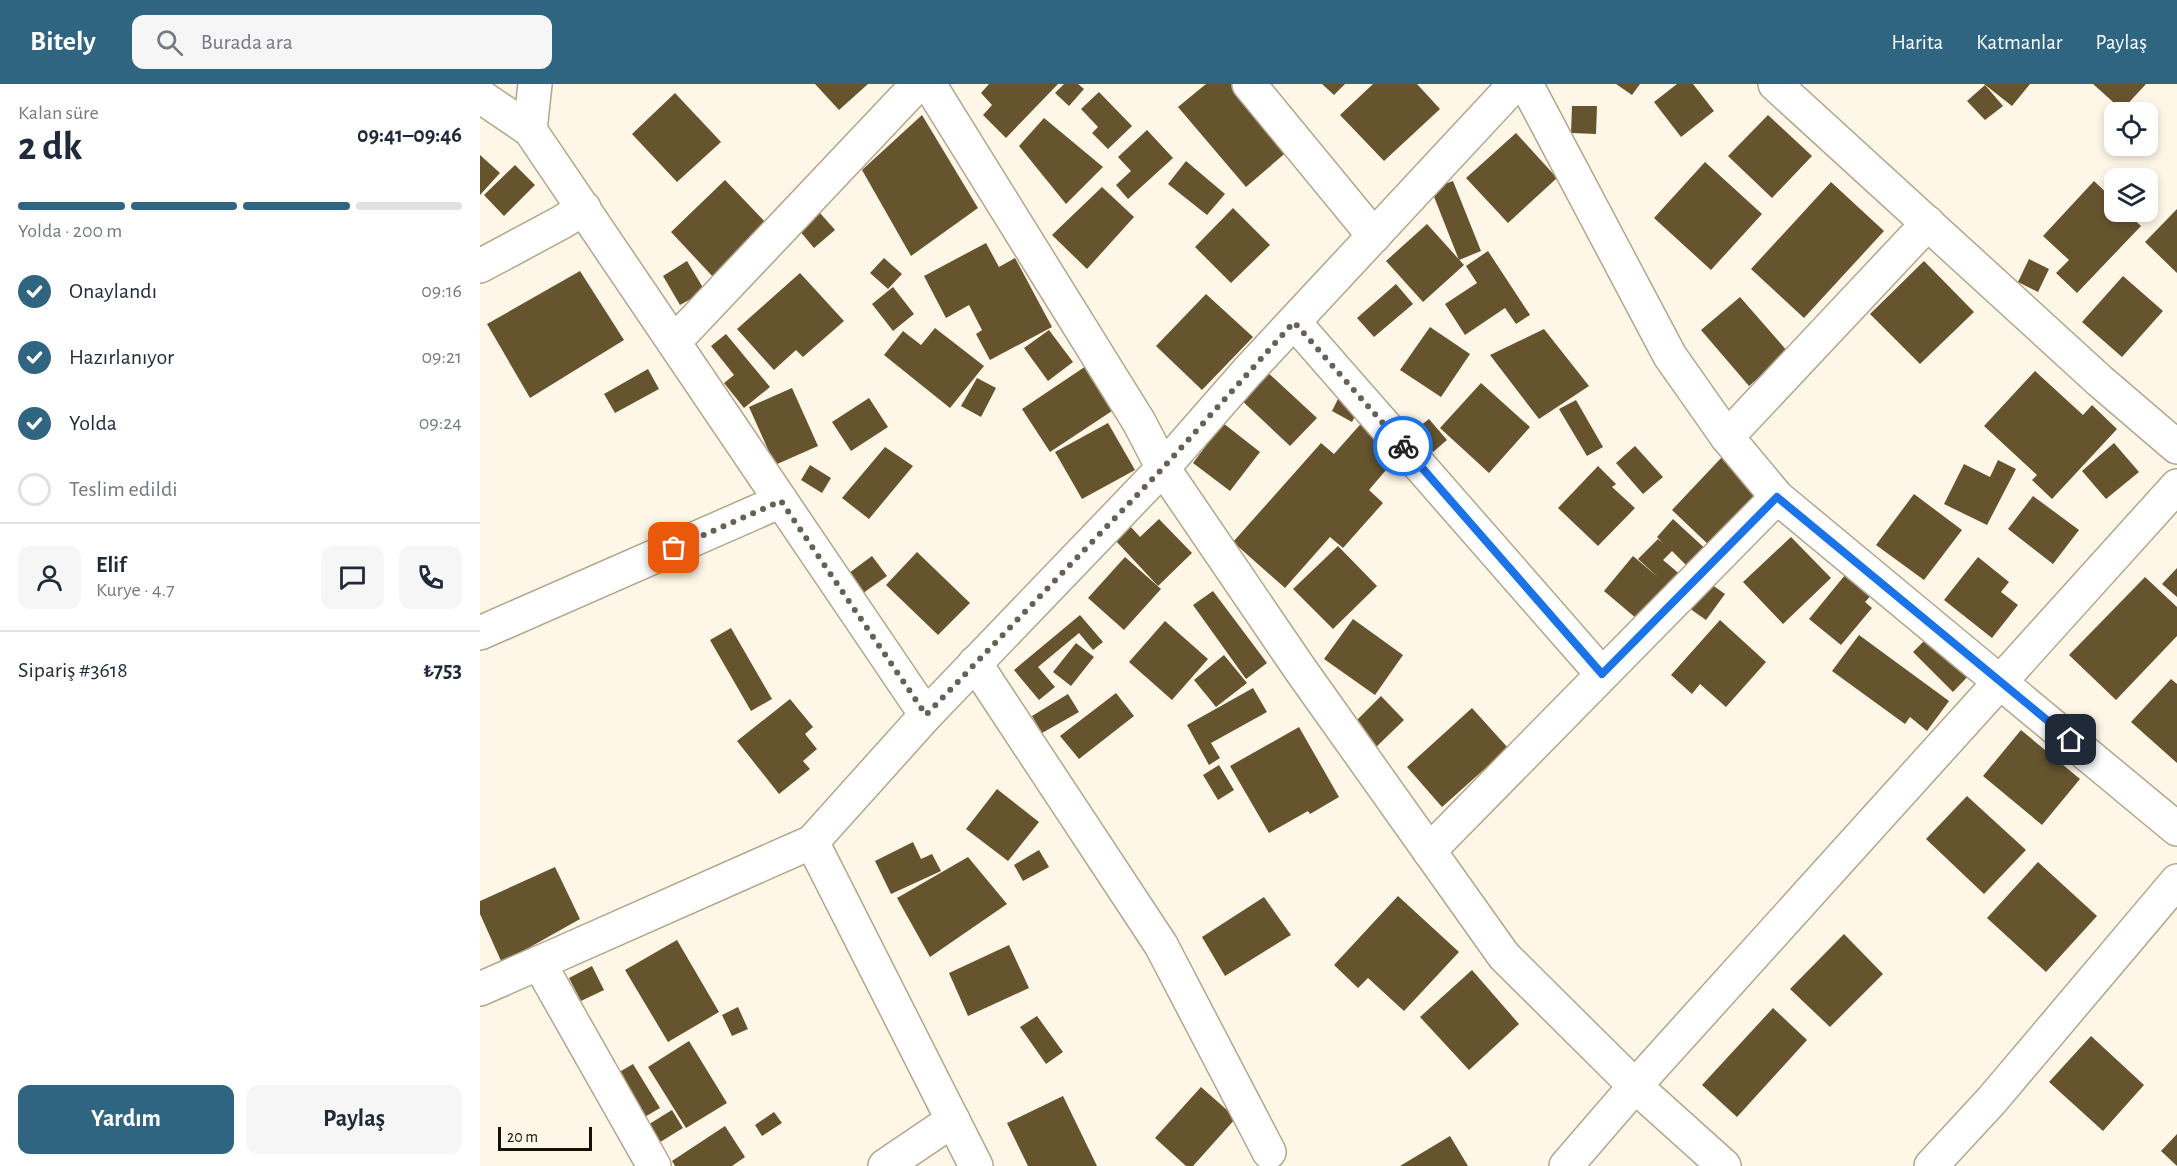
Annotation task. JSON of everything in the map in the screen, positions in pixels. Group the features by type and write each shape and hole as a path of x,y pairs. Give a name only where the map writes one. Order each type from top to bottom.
{"street":[{"path":"530,130 535,84"},
{"path":"674,342 918,84"},
{"path":"929,84 1139,422 1163,468 1300,669 1504,956 1635,1086 1724,1166"},
{"path":"1249,84 1374,236"},
{"path":"480,989 812,842 926,715 1163,468 1294,322 1515,84"},
{"path":"1526,84 1670,356 1727,437 1777,497 2177,829"},
{"path":"1775,84 2177,447"},
{"path":"480,96 530,130 926,715"},
{"path":"480,266 584,208"},
{"path":"1727,437 1928,224"},
{"path":"1294,322 1602,674"},
{"path":"1566,1166 1635,1086 2177,486"},
{"path":"1429,851 1777,497"},
{"path":"480,633 781,501"},
{"path":"975,663 1161,945 1267,1161"},
{"path":"812,842 976,1166"},
{"path":"1931,1166 1992,1100 2177,881"},
{"path":"539,963 654,1166"},
{"path":"885,1166 953,1120"}],"building":[{"path":"815,84 868,84 839,110"},
{"path":"989,84 1058,84 1006,138 983,115 992,105 981,93"},
{"path":"1064,84 1078,84 1084,89 1069,106 1055,93"},
{"path":"1206,84 1232,84 1289,150 1246,187 1178,107"},
{"path":"1322,84 1345,84 1334,95"},
{"path":"1373,84 1417,84 1440,109 1384,161 1340,115"},
{"path":"1616,84 1640,84 1632,95"},
{"path":"1677,84 1693,84 1714,111 1681,137 1654,102"},
{"path":"1984,84 2030,84 2012,106"},
{"path":"2093,84 2146,84 2129,102 2113,102"},
{"path":"1985,85 2003,106 1985,120 1967,101"},
{"path":"1099,92 1132,126 1108,149 1092,133 1098,127 1081,109"},
{"path":"675,93 721,142 677,182 632,134"},
{"path":"1572,106 1597,106 1596,134 1571,133"},
{"path":"922,115 978,208 911,256 862,170"},
{"path":"1768,115 1812,156 1772,198 1728,156"},
{"path":"1044,118 1103,167 1066,204 1019,146"},
{"path":"1147,130 1173,158 1128,199 1116,185 1131,171 1118,157"},
{"path":"1516,133 1557,178 1508,223 1466,178"},
{"path":"480,155 500,173 480,195"},
{"path":"1186,161 1225,194 1207,215 1168,184"},
{"path":"1705,162 1762,214 1711,270 1654,218"},
{"path":"515,165 535,185 504,216 484,195"},
{"path":"725,180 770,227 715,279 671,232"},
{"path":"1453,181 1481,251 1459,260 1431,189"},
{"path":"2094,181 2104,191 2104,222 2137,222 2141,226 2077,293 2056,273 2069,260 2043,236"},
{"path":"1831,182 1884,231 1804,318 1751,269"},
{"path":"1102,187 1134,217 1087,269 1052,235"},
{"path":"1233,208 1270,245 1231,283 1195,247"},
{"path":"2177,209 2177,273 2145,242"},
{"path":"820,213 835,230 814,248 799,230"},
{"path":"1427,224 1464,265 1423,302 1386,261"},
{"path":"986,243 999,267 1015,258 1052,327 990,360 976,334 982,330 969,305 946,318 924,276"},
{"path":"1488,251 1530,315 1516,324 1505,308 1465,335 1445,304 1477,283 1466,266"},
{"path":"884,258 902,274 888,289 870,273"},
{"path":"2029,259 2049,269 2038,292 2018,282"},
{"path":"687,261 705,291 680,305 663,276"},
{"path":"1924,261 1974,312 1920,364 1870,314"},
{"path":"580,271 624,340 530,398 487,324"},
{"path":"800,273 844,321 803,357 796,350 774,370 737,329"},
{"path":"2123,276 2163,311 2122,357 2082,322"},
{"path":"1396,284 1413,304 1374,337 1357,318"},
{"path":"893,287 914,314 893,331 872,304"},
{"path":"1206,294 1253,337 1202,390 1156,346"},
{"path":"1740,297 1788,352 1749,386 1701,330"},
{"path":"1430,327 1470,354 1441,397 1400,370"},
{"path":"935,328 984,366 950,408 884,355 903,331 921,345"},
{"path":"1544,329 1589,386 1539,419 1490,355"},
{"path":"1049,330 1073,362 1048,381 1024,348"},
{"path":"726,334 770,387 744,408 724,383 734,375 711,346"},
{"path":"1092,362 1121,405 1050,452 1022,409"},
{"path":"648,369 659,389 615,413 604,394"},
{"path":"1264,369 1317,418 1290,446 1238,397"},
{"path":"2035,371 2083,415 2092,405 2117,429 2052,499 2032,480 2037,475 1984,426"},
{"path":"977,378 996,388 981,417 961,406"},
{"path":"1481,383 1530,427 1489,473 1440,428"},
{"path":"792,388 818,446 775,465 749,407"},
{"path":"1341,393 1361,404 1352,422 1332,411"},
{"path":"869,398 888,427 851,451 832,422"},
{"path":"1576,400 1603,447 1587,456 1559,409"},
{"path":"1366,418 1403,450 1369,490 1383,503 1343,548 1330,537 1285,588 1233,542 1321,443 1334,454"},
{"path":"1429,419 1447,440 1433,452 1415,430"},
{"path":"1108,423 1135,470 1082,499 1055,452"},
{"path":"1223,423 1260,452 1230,491 1193,463"},
{"path":"2114,443 2139,472 2106,499 2082,471"},
{"path":"1635,446 1663,477 1643,494 1616,463"},
{"path":"885,447 913,466 869,519 842,498"},
{"path":"1723,456 1763,494 1711,547 1672,510"},
{"path":"1998,460 2016,469 1987,525 1944,504 1964,464 1990,477"},
{"path":"810,465 831,478 822,493 801,480"},
{"path":"1598,466 1616,484 1612,487 1635,508 1598,546 1558,508"},
{"path":"1914,494 1962,530 1924,580 1876,545"},
{"path":"2033,496 2079,530 2053,564 2008,529"},
{"path":"1159,519 1192,553 1158,586 1115,540 1130,526 1140,537"},
{"path":"1673,519 1711,554 1694,573 1672,551 1663,560 1682,576 1643,624 1604,591 1633,556 1659,578 1638,559 1658,539 1663,543 1657,537"},
{"path":"1791,537 1831,578 1783,624 1743,582"},
{"path":"1338,546 1377,586 1333,629 1293,589"},
{"path":"917,552 970,603 938,635 886,585"},
{"path":"872,556 887,576 859,596 845,576"},
{"path":"1125,557 1161,589 1124,630 1088,598"},
{"path":"1978,557 2009,582 2001,592 2018,605 1992,638 1944,600"},
{"path":"2177,568 2177,597 2162,584"},
{"path":"1850,569 1876,590 1865,602 1872,608 1841,645 1809,619"},
{"path":"2145,577 2177,607 2177,636 2116,700 2069,655"},
{"path":"1708,582 1725,594 1706,620 1689,608"},
{"path":"1213,591 1267,663 1246,679 1193,605"},
{"path":"1080,615 1103,642 1093,650 1079,633 1038,667 1055,687 1039,700 1014,670"},
{"path":"1353,619 1403,655 1375,695 1324,659"},
{"path":"1720,620 1766,662 1726,707 1700,684 1692,694 1671,675"},
{"path":"1165,621 1208,659 1172,700 1129,662"},
{"path":"731,628 772,699 751,711 710,640"},
{"path":"1931,634 1971,673 1953,692 1913,652"},
{"path":"1859,635 1949,701 1927,731 1910,717 1905,724 1832,671"},
{"path":"1076,643 1094,657 1071,686 1053,672"},
{"path":"1224,655 1247,683 1216,707 1194,680"},
{"path":"2171,679 2177,684 2177,763 2131,722"},
{"path":"1253,688 1267,712 1211,743 1220,758 1209,765 1187,725"},
{"path":"1116,693 1134,716 1079,759 1060,736"},
{"path":"1068,694 1079,712 1042,733 1032,716"},
{"path":"1381,696 1404,720 1372,751 1350,727"},
{"path":"790,699 813,727 805,734 817,749 803,761 810,769 779,794 737,741"},
{"path":"1472,708 1508,748 1442,807 1407,767"},
{"path":"1299,727 1339,797 1310,814 1308,811 1269,833 1230,766"},
{"path":"2021,730 2080,779 2042,825 1983,776"},
{"path":"1219,765 1234,790 1218,800 1203,775"},
{"path":"997,789 1039,822 1008,861 966,829"},
{"path":"1967,796 2026,850 1984,894 1926,839"},
{"path":"913,842 921,859 932,854 941,871 891,894 875,861"},
{"path":"1039,850 1049,867 1023,881 1014,865"},
{"path":"968,857 1007,904 930,957 897,898"},
{"path":"2038,862 2097,916 2046,972 1987,918"},
{"path":"555,867 580,919 502,963 480,914 480,901"},
{"path":"1398,896 1459,952 1404,1011 1368,978 1358,988 1334,965"},
{"path":"1264,897 1291,935 1225,976 1202,937"},
{"path":"1844,934 1883,974 1830,1027 1790,989"},
{"path":"677,940 719,1012 668,1042 625,970"},
{"path":"1009,945 1029,988 968,1016 949,973"},
{"path":"592,966 604,990 581,1001 569,978"},
{"path":"1472,970 1519,1024 1469,1070 1420,1017"},
{"path":"738,1007 748,1029 732,1036 722,1015"},
{"path":"1773,1008 1807,1040 1737,1117 1702,1085"},
{"path":"1037,1016 1063,1052 1046,1064 1020,1027"},
{"path":"2091,1036 2144,1085 2103,1131 2049,1082"},
{"path":"689,1041 727,1103 686,1128 648,1067"},
{"path":"633,1064 660,1108 643,1118 616,1074"},
{"path":"1201,1087 1236,1118 1193,1166 1186,1166 1155,1138"},
{"path":"1063,1096 1097,1166 1028,1166 1007,1123"},
{"path":"672,1110 683,1128 657,1144 646,1126"},
{"path":"774,1112 782,1123 762,1136 755,1125"},
{"path":"725,1126 745,1157 732,1166 675,1166 672,1161"},
{"path":"2177,1134 2177,1166 2161,1151"},
{"path":"1450,1136 1468,1166 1400,1166"}],"way so far":[{"path":"674,548 781,501 926,715 1163,468 1294,322 1403,446"}],"route":[{"path":"1403,446 1602,674 1777,497 2071,740"}]}
